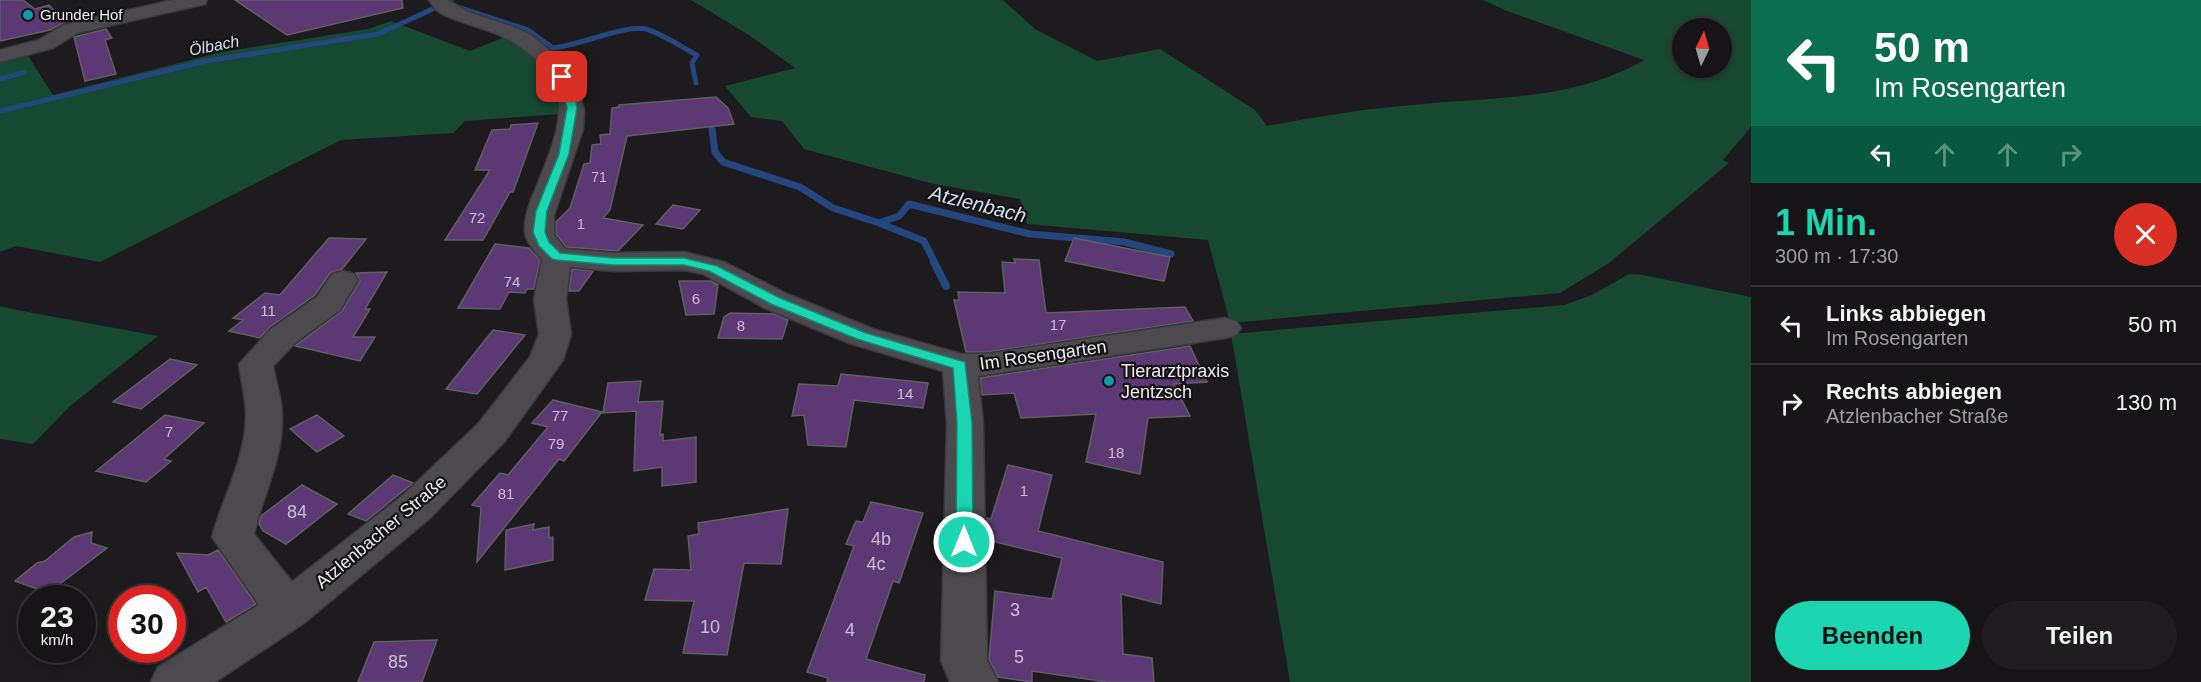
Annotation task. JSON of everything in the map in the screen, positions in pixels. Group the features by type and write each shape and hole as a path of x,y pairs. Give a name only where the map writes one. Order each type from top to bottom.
{"street":[{"path":"0,56 46,44 60,33 70,29 198,0"},
{"path":"438,0 440,5 449,11 501,29 522,39 562,77 570,95 572,108 564,154 542,211 539,232 543,243 557,257"},
{"name":"Im Rosengarten","path":"557,257 613,262 684,261 713,268 776,301 861,336 960,365 987,365 1225,328"},
{"name":"Atzlenbacher Straße","path":"175,682 288,610 416,507 492,432 522,395 546,360 555,334 550,299 557,257"},
{"path":"288,610 233,537 238,511 259,455 264,418 256,364 283,336 329,303 343,280"},
{"path":"960,365 965,423 964,661 974,682"}],"green space":[{"path":"691,0 1003,0 1035,29 1097,61 1160,49 1255,110 1267,126 1375,109 1502,98 1561,90 1617,73 1644,60 1507,11 1483,0 1751,0 1751,127 1723,160 1729,163 1609,263 1560,293 1230,323 1208,240 1027,224 1020,199 934,184 804,149 782,121 751,117 725,86 795,68 749,35"},
{"path":"391,21 470,51 505,37 528,52 542,68 552,88 560,114 465,121 453,133 341,140 100,262 16,246 0,252 0,54 23,48 53,95 222,52 368,29"},
{"path":"1629,274 1751,297 1751,682 1290,682 1231,334 1564,305 1592,295"},
{"path":"0,306 158,336 70,406 33,444 0,439"}],"building":[{"path":"0,0 23,0 35,9 49,5 65,22 50,30 0,41"},
{"path":"235,0 402,0 403,8 287,35"},
{"path":"106,29 112,38 105,40 116,74 85,81 74,37"},
{"path":"716,97 728,108 734,124 627,136 610,210 603,218 643,225 618,251 566,247 556,234 556,222 570,208 584,164 590,163 592,145 601,144 600,135 610,134 612,108 619,107 619,105"},
{"path":"538,123 513,192 510,192 483,240 445,240 490,170 475,170 492,130 510,129 511,125"},
{"path":"673,205 700,210 683,229 656,224"},
{"path":"329,238 366,239 342,269 330,273 315,295 270,327 260,338 229,331 243,320 233,318 265,293 280,295"},
{"path":"1074,238 1170,257 1164,281 1065,261"},
{"path":"495,244 529,248 540,260 534,289 527,289 525,293 509,292 500,309 458,308"},
{"path":"1014,259 1039,260 1046,313 1185,307 1193,321 987,352 966,352 954,300 959,300 958,292 1005,293 1002,262 1015,263"},
{"path":"572,269 593,271 579,291 569,291"},
{"path":"387,272 365,309 370,309 353,337 375,337 360,361 295,346 342,311 360,281 356,273"},
{"path":"679,281 711,281 718,285 714,314 686,315"},
{"path":"730,313 774,314 788,320 782,339 718,338 724,317"},
{"path":"493,330 525,335 477,394 446,389"},
{"path":"1190,346 1207,382 1174,384 1190,416 1148,418 1140,474 1086,462 1096,414 1021,418 1014,393 982,395 980,378"},
{"path":"170,359 197,365 141,409 113,402"},
{"path":"841,374 928,383 923,408 854,400 846,447 808,445 804,415 792,416 799,384 838,386"},
{"path":"641,381 638,402 663,401 660,435 663,434 663,441 696,437 696,482 662,486 662,467 634,471 636,411 603,413 608,383"},
{"path":"553,400 602,412 564,461 559,459 477,562 481,507 472,505 500,473 508,475 548,427 532,423"},
{"path":"165,415 204,423 164,459 171,461 146,482 96,471"},
{"path":"317,415 344,436 317,452 290,429"},
{"path":"1008,465 1052,475 1038,531 1163,562 1161,604 1121,594 1123,654 1152,658 1154,682 1107,682 1032,671 1032,682 998,677 989,659 995,591 1052,599 1062,558 987,540 987,518 991,519"},
{"path":"393,475 413,483 366,521 348,514"},
{"path":"302,485 337,504 286,544 263,531 259,524 261,516"},
{"path":"871,502 923,513 899,583 893,581 866,659 925,675 924,682 827,682 828,678 807,672 854,546 846,544 856,521 863,522"},
{"path":"788,509 781,564 744,563 727,655 683,653 694,601 645,600 654,569 691,570 688,536 699,534 698,523"},
{"path":"534,524 533,530 549,527 549,538 553,537 553,560 505,570 506,530"},
{"path":"92,532 91,543 107,548 58,585 26,585 15,581 37,563 45,561 74,537"},
{"path":"218,550 256,604 226,622 206,587 198,592 177,553 208,555"},
{"path":"437,640 422,682 358,682 374,642"}],"waterway":[{"name":"Atzlenbach","path":"451,0 448,4 528,30 553,48 638,28 652,31 697,55 692,63 696,83"},
{"name":"Ölbach","path":"0,111 206,61 378,34 433,9"},
{"path":"0,79 25,72"},
{"name":"Atzlenbach","path":"712,129 715,152 723,162 800,187 833,208 879,223"},
{"name":"Atzlenbach","path":"879,223 899,216 909,204 1030,234 1124,242 1171,254"},
{"path":"879,223 924,241 935,263"},
{"path":"934,262 946,286"}],"place":[{"name":"Grunder Hof","path":"28,15"},
{"name":"Tierarztpraxis Jentzsch","path":"1109,381"}],"route":[{"path":"562,77 570,95 572,108 564,154 542,211 539,232 543,243 557,257 613,262 684,261 713,268 776,301 861,336 960,365 965,423 964,542"}]}
